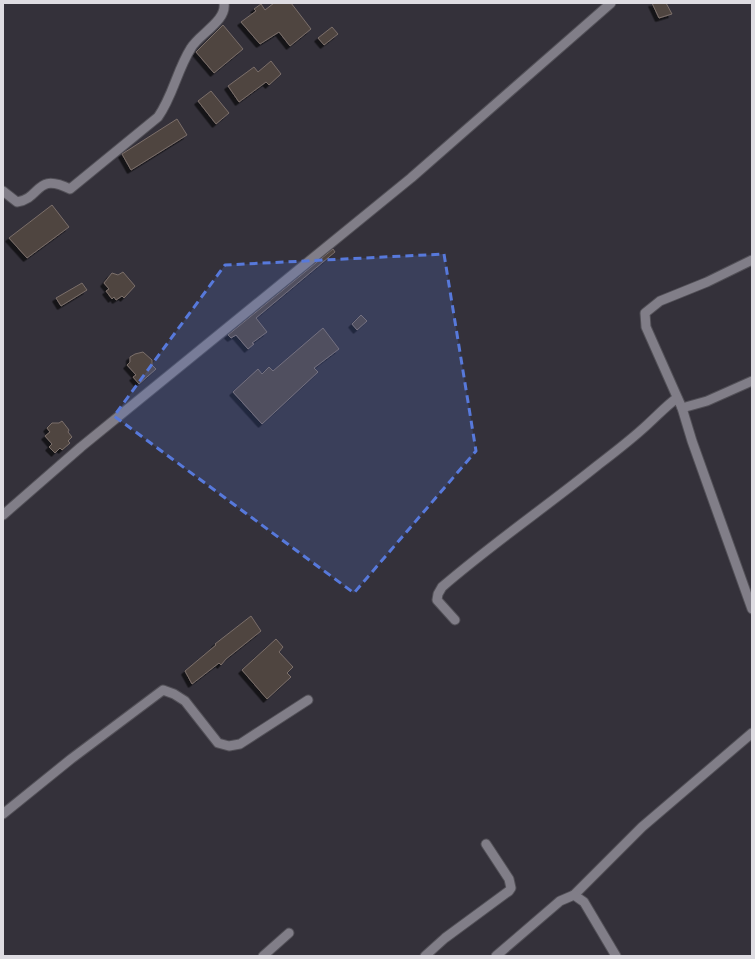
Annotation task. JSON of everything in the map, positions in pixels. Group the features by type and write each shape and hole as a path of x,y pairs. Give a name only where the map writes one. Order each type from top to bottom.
{"street":[{"path":"3,191 16,202 23,201 43,184 58,183 70,189 158,117 166,106 191,47 224,12 224,3"},
{"path":"3,514 82,447 411,178 611,3"},
{"path":"752,260 707,282 660,301 645,313 646,327 682,408 692,441 752,609"},
{"path":"682,408 707,401 752,381"},
{"path":"455,620 437,600 438,594 442,587 522,523 619,449 648,424 666,405 677,398"},
{"path":"3,814 71,759 163,690 174,694 185,701 218,743 229,746 240,744 308,700"},
{"path":"496,956 560,901 574,895 642,827 752,733"},
{"path":"425,956 445,938 511,888 509,879 486,844"},
{"path":"574,895 584,902 616,956"},
{"path":"263,956 289,933"}],"highlighted area":[{"path":"444,254 476,451 354,593 114,416 225,265"}],"building":[{"path":"274,3 291,3 311,29 290,46 279,32 260,44 241,22 256,11 254,9 261,4 265,10"},
{"path":"652,3 666,3 672,14 659,18"},
{"path":"223,25 243,49 214,73 196,52"},
{"path":"332,27 338,34 324,45 318,38"},
{"path":"271,61 281,74 269,85 266,82 239,102 228,86 254,67 258,72"},
{"path":"211,91 229,113 216,124 198,101"},
{"path":"177,119 187,135 131,170 122,154"},
{"path":"52,205 69,227 27,258 9,238"},
{"path":"333,249 335,252 256,318 267,332 252,343 254,344 248,349 236,335 231,338 228,335"},
{"path":"123,272 135,286 124,298 122,296 116,300 114,297 112,299 106,291 109,289 104,283 112,273 118,275"},
{"path":"82,283 87,290 61,306 56,298"},
{"path":"361,315 367,321 357,330 352,324"},
{"path":"323,328 339,349 314,368 318,372 262,424 233,392 258,369 262,374 269,367 273,371"},
{"path":"143,352 152,360 152,365 156,369 139,384 133,377 136,375 127,365 130,362 130,357"},
{"path":"62,421 72,437 68,441 70,443 62,450 60,448 55,453 49,447 52,444 45,436 50,432 47,428 52,423 59,423"},
{"path":"251,616 261,631 226,659 221,665 219,663 192,684 185,671 216,645 215,644"},
{"path":"276,639 283,647 279,652 293,667 287,673 291,677 267,699 242,670"}]}
